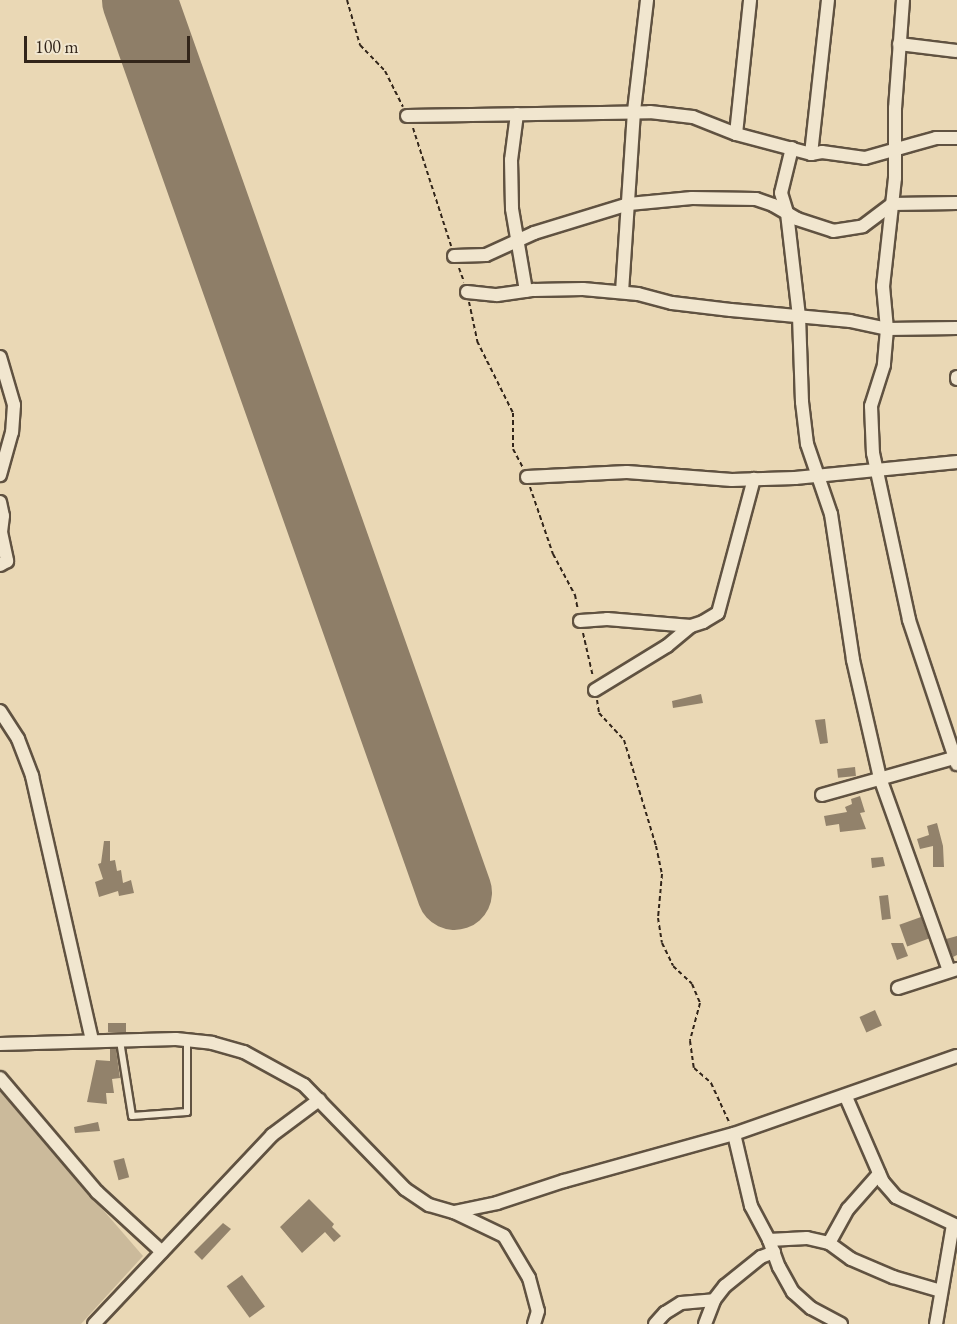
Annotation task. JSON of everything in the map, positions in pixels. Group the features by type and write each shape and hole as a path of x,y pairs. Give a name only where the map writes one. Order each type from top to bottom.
{"street":[{"path":"622,292 634,111 646,0"},
{"path":"736,134 750,0"},
{"path":"811,154 828,0"},
{"path":"822,795 956,759 909,620 876,468 871,406 884,365 887,329 883,286 892,204 903,0"},
{"path":"899,44 957,51"},
{"path":"407,116 634,111 693,117 736,134 811,154 822,152 865,158 936,138 957,138"},
{"path":"517,114 511,160 512,209 526,291"},
{"path":"792,148 781,193 787,213 799,316 802,402 807,444 831,514 853,660 880,778 953,970 898,988"},
{"path":"454,256 486,255 517,240 582,217 629,204 693,198 756,199 833,231 863,226 892,204 957,203"},
{"path":"467,292 497,295 526,291 583,289 622,292 672,303 850,321 887,329 957,328"},
{"path":"0,357 14,405 12,432 0,475"},
{"path":"527,477 627,472 754,479 817,476 876,468 957,462"},
{"path":"595,690 666,646 691,626 712,618 718,613 754,479"},
{"path":"0,502 3,516 1,532 7,561 0,565"},
{"path":"580,621 607,619 691,626"},
{"path":"2,719 18,739 32,777 92,1040"},
{"path":"0,1044 92,1040 187,1040 212,1043 244,1052 296,1080 320,1100 405,1189 429,1206 454,1212 504,1236 529,1278 538,1311 534,1324"},
{"path":"454,1212 497,1203 564,1181 734,1134 846,1097 957,1056"},
{"path":"0,1078 97,1192 162,1252"},
{"path":"846,1097 879,1174 896,1197 955,1226 936,1324"},
{"path":"94,1324 272,1135 320,1100"},
{"path":"734,1134 751,1206 793,1292 811,1308 841,1324"},
{"path":"829,1243 848,1209 879,1174"},
{"path":"705,1324 714,1300 739,1274 772,1246 807,1238 829,1243 851,1259 882,1273 941,1291"},
{"path":"655,1324 665,1313 681,1304 714,1300"}],"lane":[{"path":"119,1040 132,1116 187,1112 187,1040"}],"path":[{"path":"346,0 360,45 386,71 416,136 435,202 467,292 477,341 513,413 513,449 527,477 553,554 575,595 589,651 600,713 624,740 656,846 662,874 658,918 662,943 673,966 692,984 700,1003 690,1041 694,1068 711,1083 734,1134"}],"shaded area":[{"path":"0,1091 143,1256 81,1324 0,1324"}],"building":[{"path":"701,694 703,703 673,708 672,701"},
{"path":"825,719 828,743 820,744 815,720"},
{"path":"855,767 856,776 838,778 837,769"},
{"path":"860,796 865,812 860,813 866,829 840,832 839,824 826,826 824,816 847,812 845,807 852,804 851,799"},
{"path":"937,823 943,846 944,867 933,867 933,846 920,849 917,839 929,835 927,826"},
{"path":"104,841 110,841 110,861 115,860 117,871 121,870 123,883 131,880 134,893 119,896 118,891 99,897 95,882 103,879 98,864 101,863"},
{"path":"883,857 885,866 872,868 871,858"},
{"path":"888,895 891,919 882,920 879,896"},
{"path":"921,917 929,939 907,946 899,925"},
{"path":"957,936 957,955 953,957 946,939"},
{"path":"891,943 903,943 908,956 897,960"},
{"path":"875,1010 882,1026 866,1032 859,1017"},
{"path":"108,1023 126,1023 126,1032 108,1032"},
{"path":"110,1049 116,1049 120,1078 112,1079 114,1093 106,1093 107,1104 87,1102 96,1060 110,1061"},
{"path":"98,1122 100,1131 75,1133 74,1127"},
{"path":"124,1158 129,1177 119,1180 113,1161"},
{"path":"309,1199 334,1224 332,1227 341,1236 334,1242 325,1232 302,1253 280,1227"},
{"path":"223,1223 231,1229 202,1260 194,1252"},
{"path":"242,1275 265,1307 250,1318 227,1286"}],"runway":[{"path":"139,0 454,892"}]}
